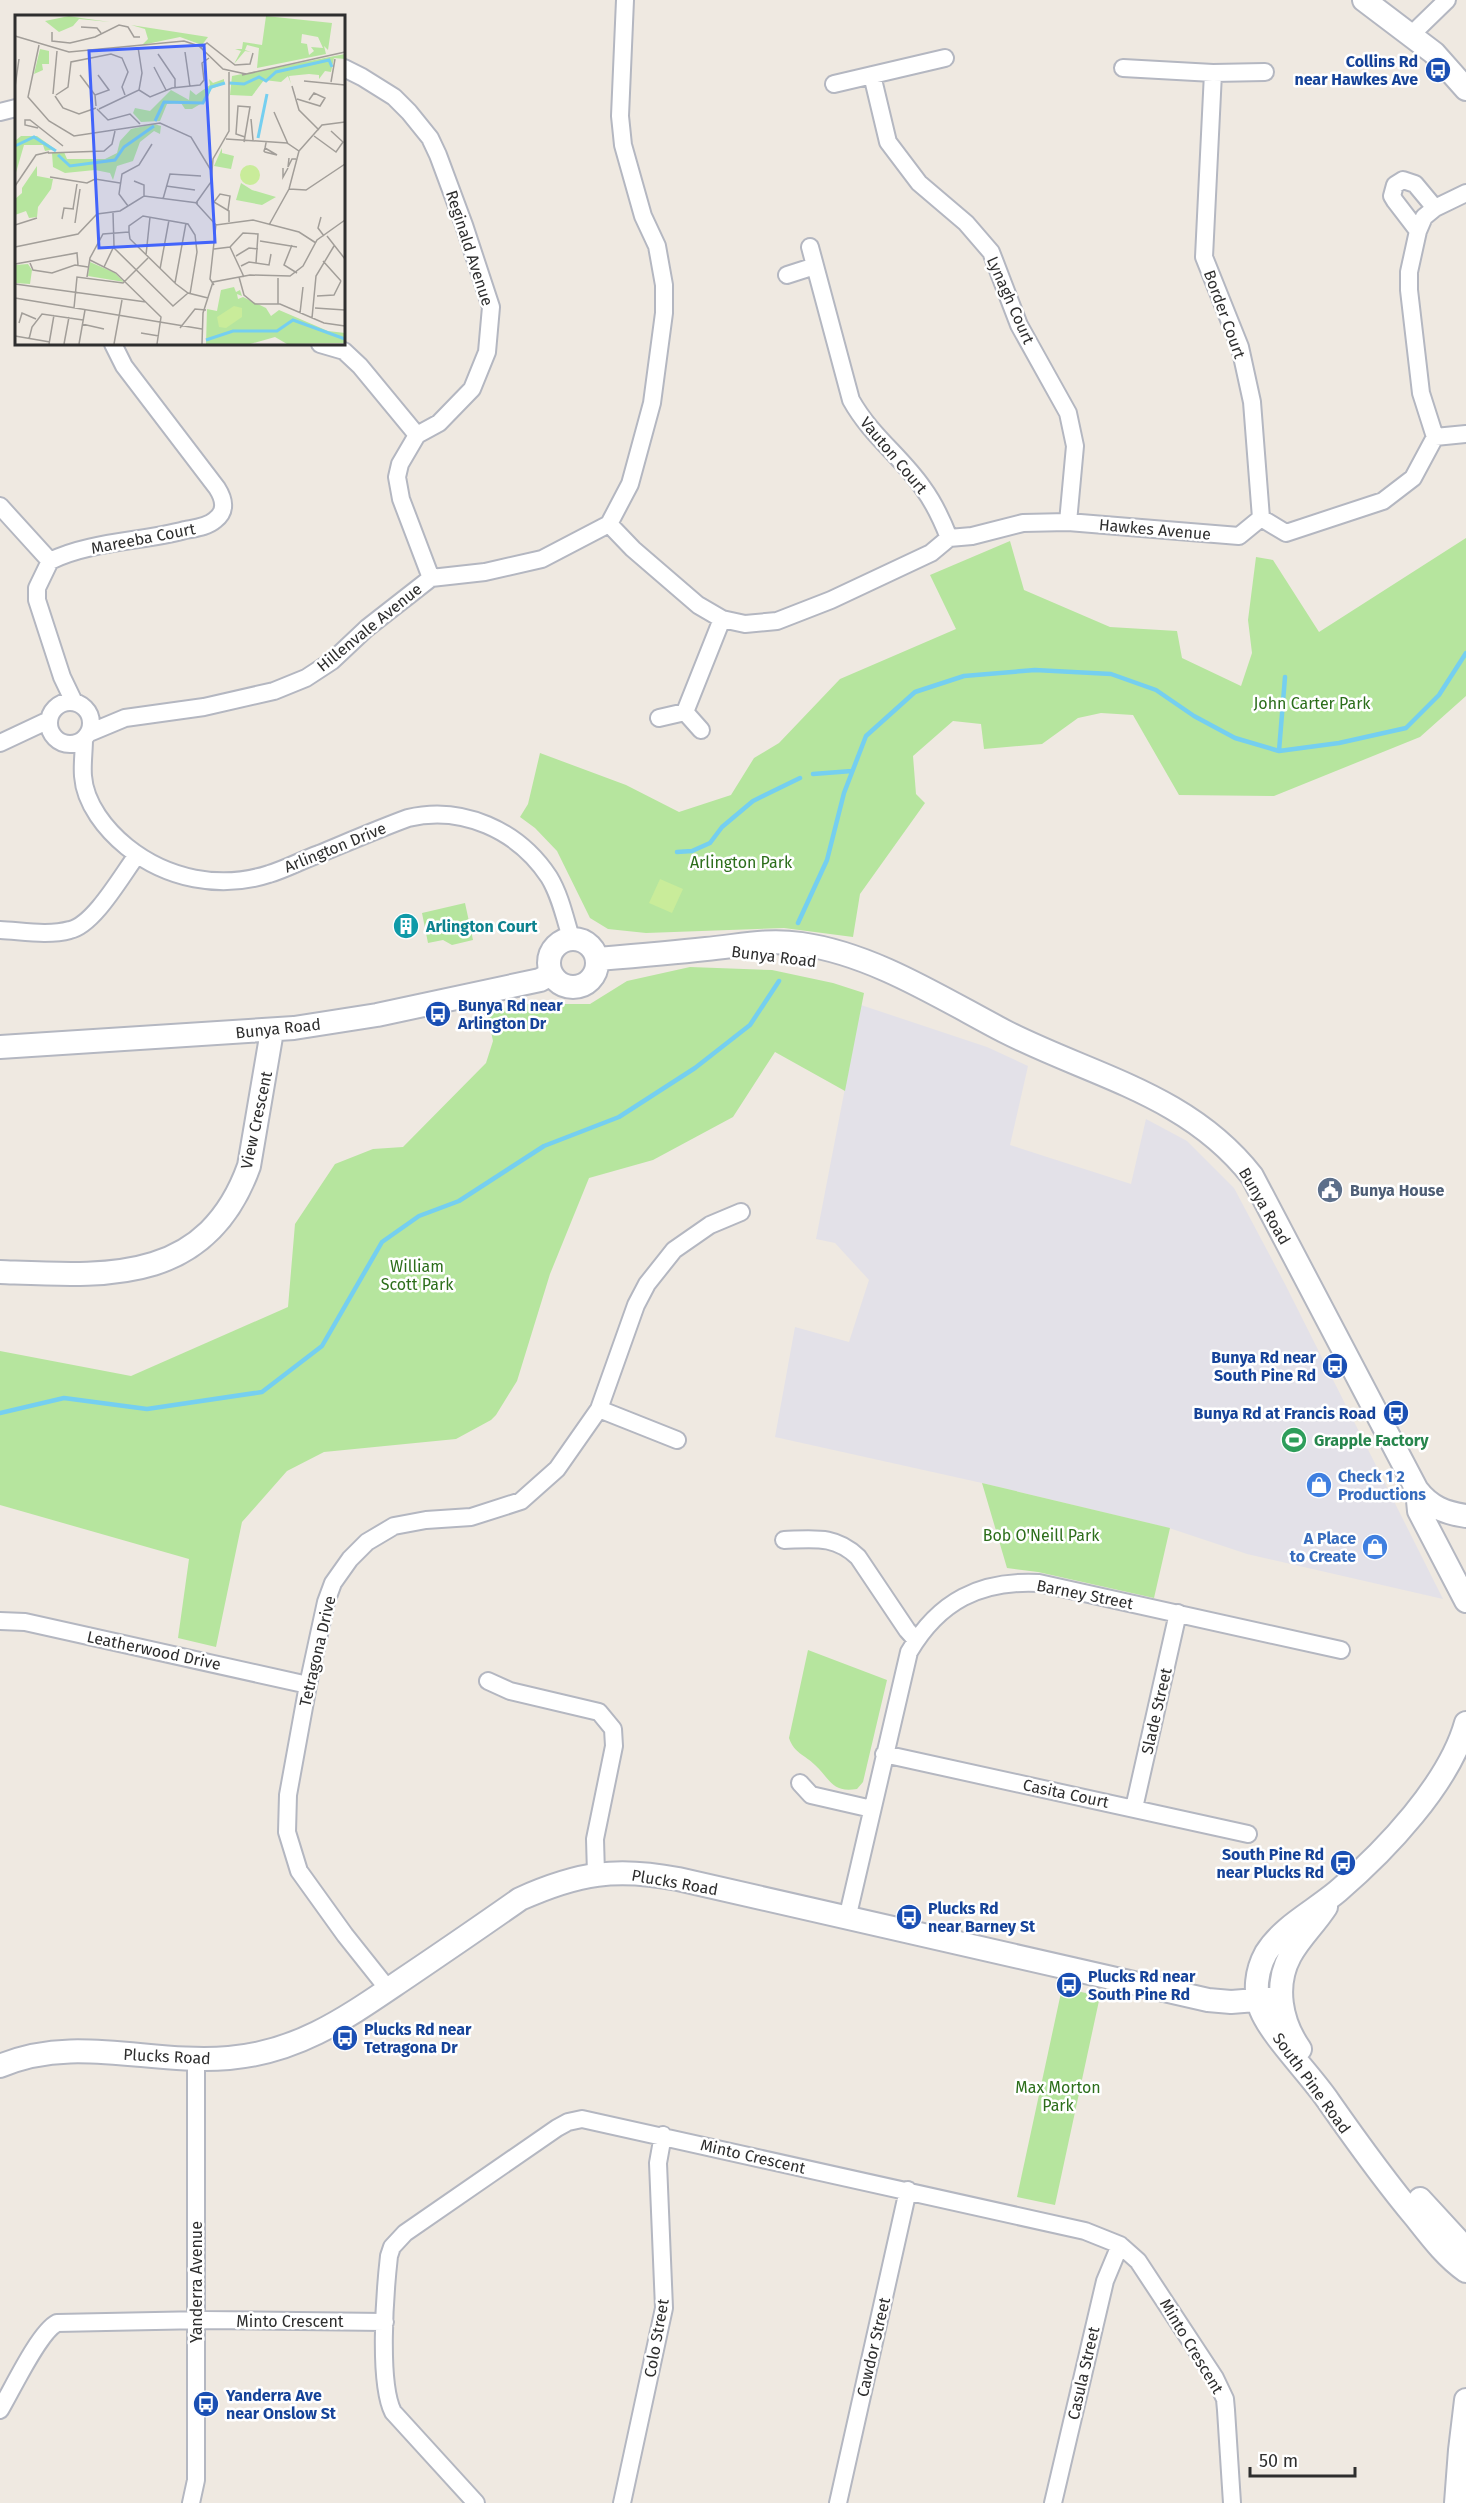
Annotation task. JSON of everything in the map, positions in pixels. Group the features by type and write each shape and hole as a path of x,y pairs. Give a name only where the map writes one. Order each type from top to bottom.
{"street":[{"path":"609,524 630,484 652,403 664,313 664,285 657,246 643,216 622,145 625,0"},
{"path":"1364,0 1416,30 1466,68"},
{"path":"1389,0 1466,88"},
{"path":"1416,30 1447,0"},
{"path":"834,84 945,58"},
{"name":"Reginald Avenue","path":"345,68 362,76 394,97 416,119 430,138 453,195 491,307 487,352 472,389 439,423 417,435 400,464 397,477 401,499 431,578"},
{"path":"1123,68 1214,73 1265,72"},
{"name":"Border Court","path":"1214,73 1204,256 1240,347 1251,402 1262,518"},
{"name":"Lynagh Court","path":"872,75 888,142 919,183 966,223 991,252 1019,325 1068,413 1075,446 1068,522"},
{"path":"0,112 15,108"},
{"path":"1418,231 1392,196 1395,185 1402,180 1412,182 1435,208"},
{"path":"1262,518 1286,533 1383,501 1413,478 1435,437 1421,393 1408,290 1409,272 1418,231 1424,217 1435,208 1466,193"},
{"name":"Vauton Court","path":"810,248 851,400 863,421 922,486 939,514 949,538"},
{"path":"787,275 815,266"},
{"name":"Mareeba Court","path":"50,561 78,550 207,525 219,517 224,508 223,499 217,488 124,366 114,345"},
{"path":"323,345 344,351 360,366 417,435"},
{"path":"1435,437 1466,434"},
{"path":"0,506 50,561 37,588 37,600 74,706 92,722 87,736 78,743 58,740 7,740"},
{"name":"Hawkes Avenue","path":"609,524 633,549 698,605 722,619 746,624 777,621 831,600 931,553 949,538 972,536 1023,523 1068,522 1239,536 1262,518"},
{"name":"Hillenvale Avenue","path":"87,736 125,718 204,707 274,691 306,678 332,661 368,628 431,578 485,572 542,559 609,524"},
{"path":"686,712 722,619"},
{"path":"58,740 49,726 52,711 74,706"},
{"name":"Hillenvale Avenue","path":"74,706 125,718"},
{"path":"659,718 686,712"},
{"path":"686,712 700,729"},
{"path":"7,740 49,720"},
{"name":"Arlington Drive","path":"83,777 87,736"},
{"name":"Arlington Drive","path":"58,740 83,777 88,796 99,818 117,839 137,855 170,873 197,879 229,882 268,875 408,818 424,814 463,817 483,823 514,839 534,858 550,878 571,938"},
{"path":"0,930 56,933 72,930 91,917 137,855"},
{"path":"571,938 585,941 596,952 598,959 596,974 585,984 570,987 562,985 549,967 551,951 563,940 571,938"},
{"name":"Bunya Road","path":"598,959 709,949 750,942 800,944 834,951 856,958 943,996 1006,1031 1163,1101 1216,1137 1236,1155 1252,1176 1417,1490 1436,1508 1466,1516"},
{"name":"Bunya Road","path":"0,1047 272,1031 377,1015 540,980 552,974"},
{"name":"View Crescent","path":"0,1272 112,1274 152,1264 176,1255 193,1245 227,1211 249,1166 272,1031"},
{"name":"Tetragona Drive","path":"388,1989 345,1935 299,1871 287,1832 288,1795 308,1685 326,1602 333,1583 350,1559 368,1542 394,1526 426,1520 471,1517 521,1501 557,1469 599,1409 636,1305 647,1284 674,1250 710,1225 741,1212"},
{"path":"599,1409 677,1440"},
{"name":"Bunya Road","path":"1417,1490 1419,1511 1466,1601"},
{"path":"784,1540 818,1538 848,1547 858,1557 916,1640"},
{"name":"Barney Street","path":"847,1919 909,1652 930,1621 947,1606 992,1586 1013,1582 1039,1583 1341,1650"},
{"name":"Slade Street","path":"1134,1808 1178,1613"},
{"name":"Leatherwood Drive","path":"0,1621 25,1622 308,1685"},
{"path":"488,1681 510,1691 599,1712 613,1729 614,1746 595,1839 596,1874"},
{"name":"South Pine Road","path":"1466,1723 1454,1753 1428,1797 1409,1820 1337,1892 1288,1929 1270,1947 1258,1972 1259,2000 1270,2027 1311,2077 1358,2145 1429,2234 1466,2271"},
{"name":"Casita Court","path":"884,1754 1248,1834"},
{"path":"800,1783 811,1795 872,1809"},
{"name":"Plucks Road","path":"0,2066 30,2055 54,2051 87,2050 196,2060 244,2056 291,2045 335,2025 520,1899 549,1887 596,1874 646,1873 1218,2002 1281,1998"},
{"name":"South Pine Road","path":"1337,1892 1290,1955 1282,1978 1281,1998 1287,2026 1296,2043 1421,2200 1466,2249"},
{"name":"Yanderra Avenue","path":"190,2503 196,2480 196,2060"},
{"name":"Minto Crescent","path":"0,2410 41,2338 51,2326 57,2323 385,2322 389,2256 398,2239 557,2128 568,2122 582,2119 663,2135 1085,2230 1120,2245 1146,2272 1220,2387 1226,2410 1232,2503"},
{"name":"Colo Street","path":"622,2503 664,2308 658,2163 663,2135"},
{"name":"Cawdor Street","path":"838,2503 908,2190"},
{"name":"Casula Street","path":"1053,2503 1105,2281 1120,2245"},
{"path":"385,2322 385,2382 388,2404 476,2503"},
{"path":"1456,2503 1460,2440 1466,2400"}],"shaded area":[{"path":"861,1005 987,1047 1028,1066 1010,1145 1131,1184 1146,1119 1187,1141 1234,1188 1285,1284 1443,1599 1247,1554 1169,1528 775,1437 795,1327 849,1342 869,1280 835,1243 816,1239"}],"green space":[{"name":"John Carter Park","path":"1466,538 1466,696 1420,737 1274,796 1179,795 1133,715 1101,713 1078,718 1042,744 984,749 981,724 953,721 913,756 916,794 925,803 860,894 853,937 784,928 646,933 608,929 590,918 557,851 535,828 520,817 528,804 540,753 626,785 679,812 731,795 754,758 779,743 840,679 956,629 930,575 1010,541 1024,590 1110,627 1177,631 1182,658 1241,686 1252,653 1248,620 1256,557 1273,560 1319,632"},
{"path":"660,879 683,889 672,913 649,903"},
{"path":"465,903 473,940 452,945 443,940 428,943 422,913"},
{"name":"William Scott Park","path":"690,967 772,970 833,983 864,993 845,1091 775,1052 733,1117 653,1160 589,1178 550,1274 517,1381 496,1415 456,1439 324,1452 287,1471 242,1522 216,1647 178,1638 189,1559 0,1505 0,1351 131,1376 288,1307 295,1224 335,1164 373,1149 403,1147 486,1063 493,1041 487,1013 519,1004 590,1004 627,981"},
{"name":"Bob O'Neill Park","path":"982,1483 1170,1528 1154,1598 1038,1572 1007,1568"},
{"path":"808,1650 887,1680 863,1782 857,1789 842,1789 833,1784 797,1750 789,1738"},
{"name":"Max Morton Park","path":"1062,1988 1100,1996 1055,2205 1017,2197"}],"waterway":[{"path":"798,923 827,860 844,793 866,736 915,692 964,676 1035,670 1111,674 1156,690 1194,716 1235,738 1279,751 1339,743 1406,728 1439,695 1466,653"},
{"path":"1279,751 1285,677"},
{"path":"813,774 852,771"},
{"path":"677,852 692,851 710,843 722,827 753,801 800,778"},
{"path":"0,1413 64,1398 147,1409 262,1392 322,1346 382,1242 419,1216 459,1201 544,1146 619,1117 695,1068 750,1025 779,981"}],"place":[{"name":"Collins Rd near Hawkes Ave","path":"1438,70"},
{"name":"Arlington Court","path":"406,926"},
{"name":"Bunya Rd near Arlington Dr","path":"438,1014"},
{"name":"Bunya House","path":"1330,1190"},
{"name":"Bunya Rd near South Pine Rd","path":"1335,1366"},
{"name":"Bunya Rd at Francis Road","path":"1396,1413"},
{"name":"Grapple Factory","path":"1294,1440"},
{"name":"Check 1 2 Productions","path":"1319,1485"},
{"name":"A Place to Create","path":"1375,1547"},
{"name":"South Pine Rd near Plucks Rd","path":"1343,1863"},
{"name":"Plucks Rd near Barney St","path":"909,1917"},
{"name":"Plucks Rd near South Pine Rd","path":"1069,1985"},
{"name":"Plucks Rd near Tetragona Dr","path":"345,2038"},
{"name":"Yanderra Ave near Onslow St","path":"206,2404"}],"park label":[{"name":"Arlington Park","path":"741,862"}]}
